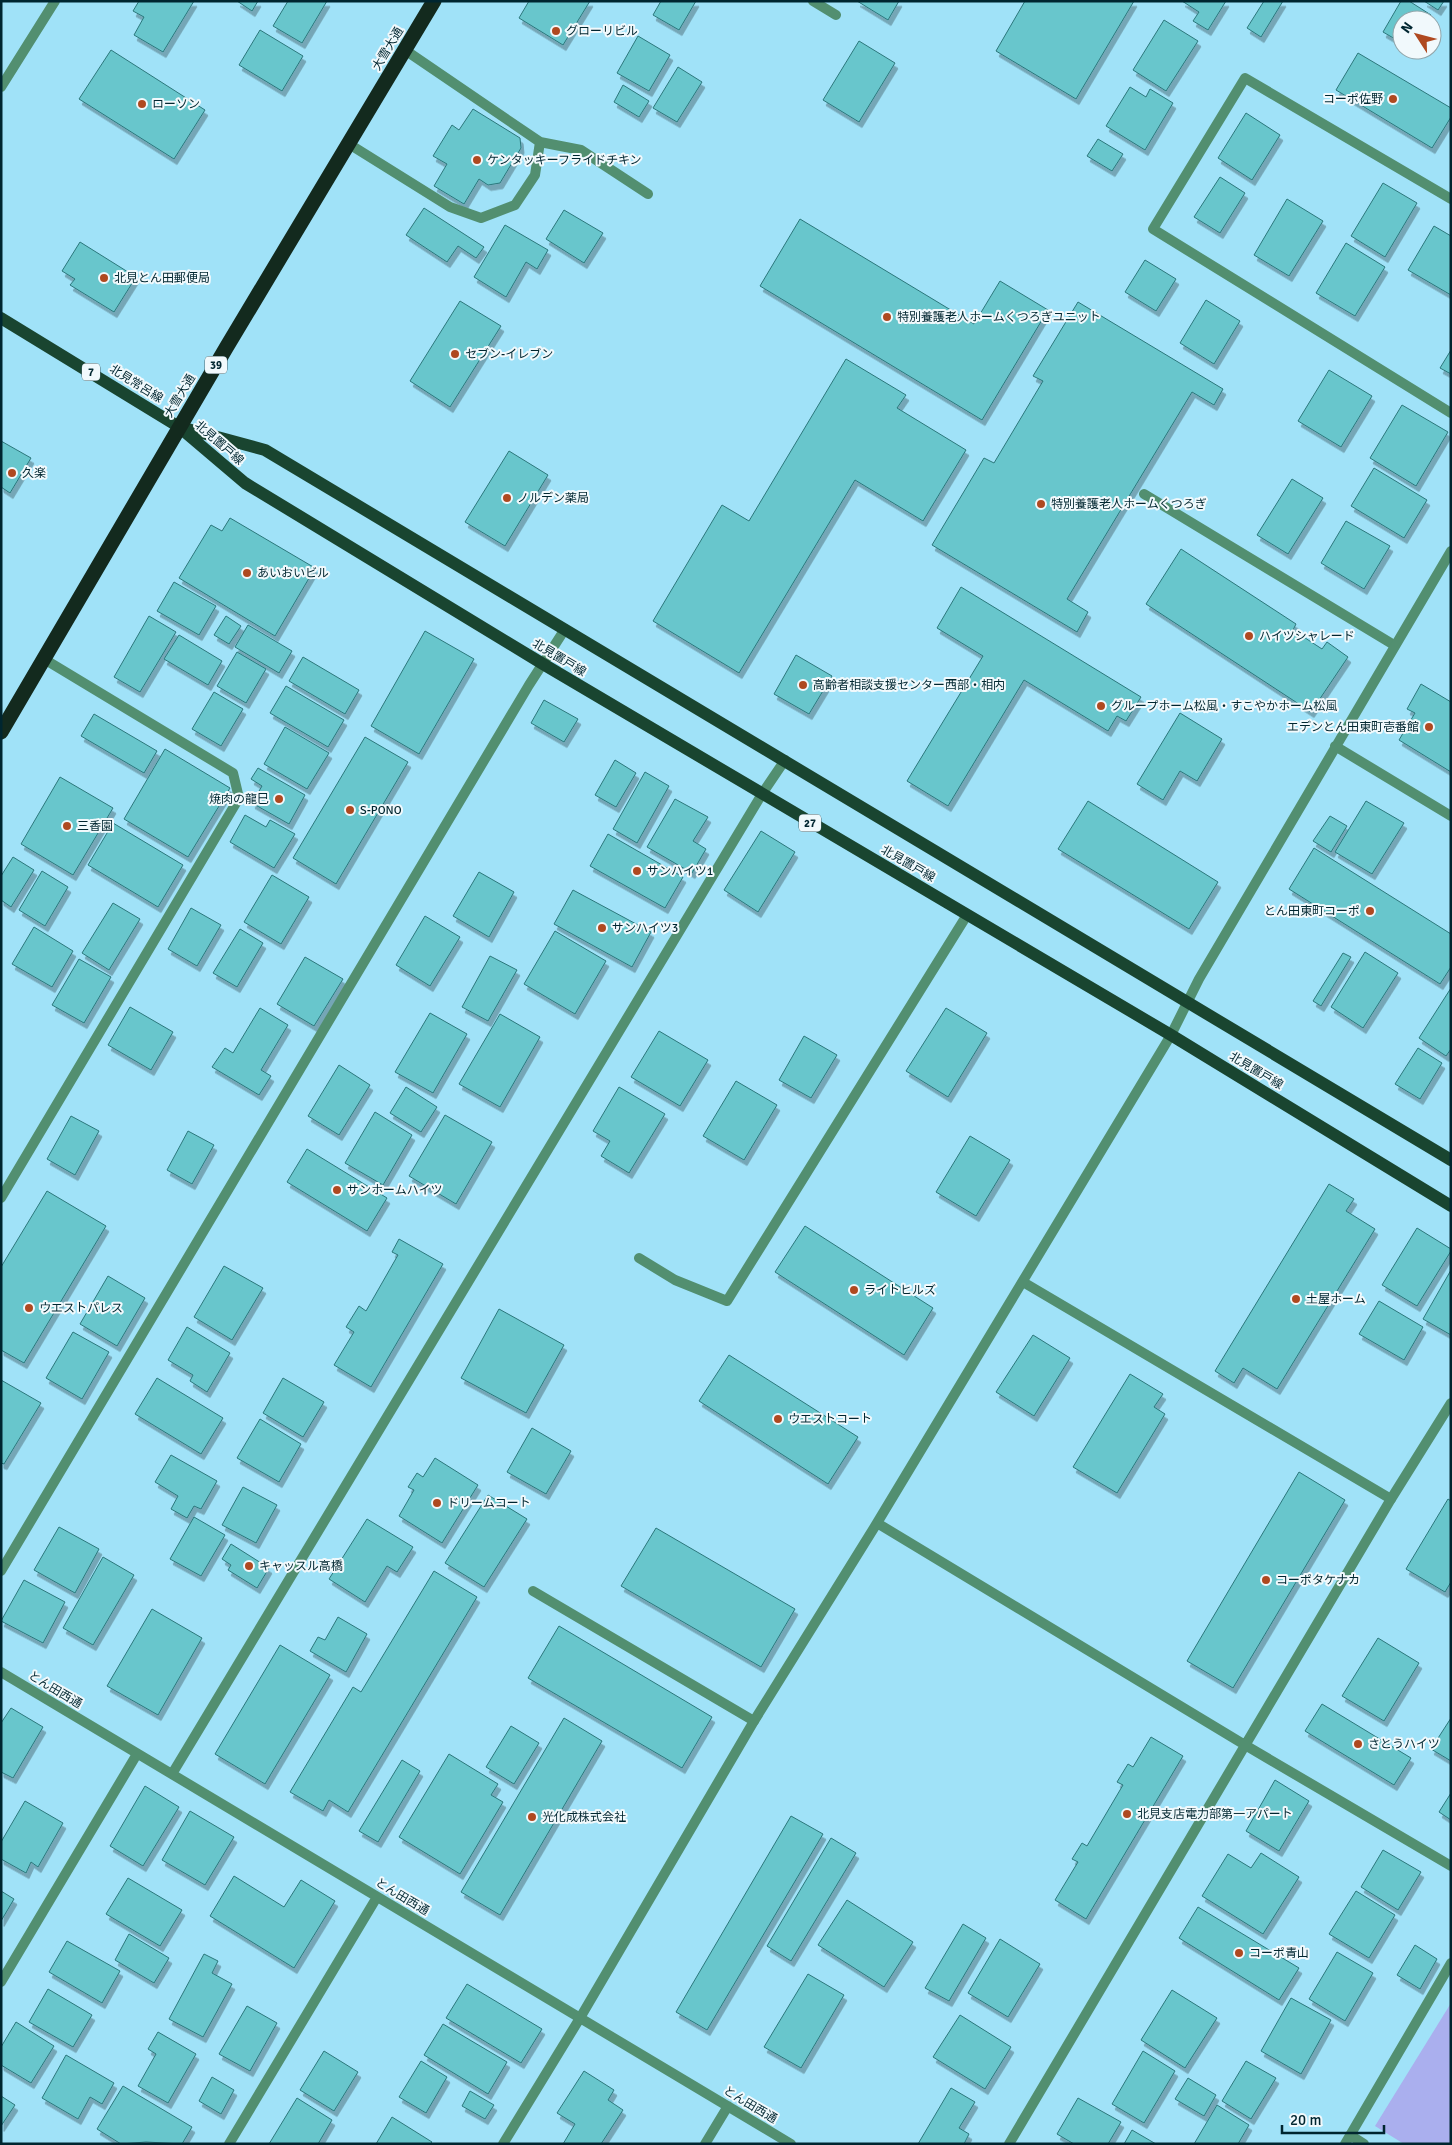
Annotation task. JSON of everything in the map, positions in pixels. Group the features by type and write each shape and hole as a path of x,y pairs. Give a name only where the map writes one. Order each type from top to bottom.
{"highway":[{"name":"大雪大通","path":"1,732 179,427 434,1"}],"main road":[{"name":"北見常呂線","path":"1,318 179,427"},
{"name":"北見置戸線","path":"179,427 265,450 1451,1160"},
{"name":"北見置戸線","path":"179,427 245,483 543,664 1171,1035 1451,1206"}],"street":[{"path":"1,87 55,1"},
{"path":"813,1 836,15"},
{"path":"405,50 540,142 581,150 648,194"},
{"path":"1451,200 1245,78 1153,229 1451,413"},
{"path":"348,144 450,207 481,218 515,205 535,175 540,142"},
{"path":"1144,494 1394,645"},
{"path":"503,2144 580,2018 754,1721 877,1523 1171,1035 1187,1001 1451,550"},
{"path":"1,1571 565,629"},
{"path":"1,1198 239,798 233,773 44,659"},
{"path":"1335,746 1451,816"},
{"path":"172,1774 762,794 785,760"},
{"path":"639,1258 675,1280 727,1301 967,915"},
{"path":"1022,1282 1391,1499"},
{"path":"1009,2144 1391,1499 1451,1403"},
{"path":"877,1523 1245,1745 1451,1866"},
{"path":"533,1591 754,1721"},
{"name":"とん田西通","path":"1,1672 791,2144"},
{"path":"1,1982 137,1754"},
{"path":"229,2144 377,1897"},
{"path":"1364,2144 1347,2140 1451,1963"},
{"path":"705,2144 728,2106"}],"shaded area":[{"path":"1451,2003 1451,2144 1404,2144 1375,2126"}],"building":[{"path":"139,1 194,1 163,52 134,35 144,17 133,11"},
{"path":"237,1 258,1 252,11"},
{"path":"288,1 327,1 302,43 273,26"},
{"name":"グローリビル","path":"529,1 590,1 563,45 519,18"},
{"path":"661,1 696,1 679,30 653,15"},
{"path":"857,1 899,1 888,20"},
{"path":"1025,1 1134,1 1076,99 996,51"},
{"path":"1182,1 1226,1 1208,30 1193,21 1199,12"},
{"path":"1264,1 1283,1 1261,37 1247,28"},
{"path":"1401,1 1409,1 1423,10 1396,10"},
{"path":"1424,1 1444,1 1438,10"},
{"path":"1392,16 1392,37 1383,32"},
{"path":"1164,20 1198,41 1166,91 1133,70"},
{"path":"260,30 303,56 282,91 239,65"},
{"path":"638,36 670,55 649,91 617,73"},
{"path":"859,41 895,63 859,122 823,100"},
{"name":"ローソン","path":"111,50 205,110 174,159 79,99"},
{"name":"コーポ佐野","path":"1358,53 1451,108 1451,117 1432,148 1336,90"},
{"path":"678,67 702,82 677,122 653,108"},
{"path":"623,85 649,101 639,117 614,102"},
{"path":"1130,87 1146,97 1150,89 1173,103 1145,150 1106,126"},
{"name":"ケンタッキーフライドチキン","path":"473,109 520,138 521,148 500,183 488,185 479,179 464,204 434,186 447,164 433,156 452,125 459,130"},
{"path":"1246,113 1280,135 1252,180 1218,158"},
{"path":"1098,139 1123,154 1112,171 1087,156"},
{"path":"1220,177 1245,193 1220,233 1194,217"},
{"path":"1383,183 1417,203 1385,257 1351,236"},
{"path":"1287,199 1323,221 1289,276 1254,255"},
{"path":"424,208 484,247 476,258 458,246 447,262 406,235"},
{"path":"564,210 603,233 584,263 546,239"},
{"name":"特別養護老人ホームくつろぎユニット","path":"800,219 974,324 1000,281 1048,310 982,420 760,286"},
{"path":"505,225 548,250 537,269 526,262 506,297 474,277"},
{"path":"1434,226 1451,236 1451,295 1408,270"},
{"name":"北見とん田郵便局","path":"80,242 136,277 114,312 70,285 75,279 62,271"},
{"path":"1346,243 1385,267 1355,316 1316,293"},
{"path":"1145,260 1176,279 1156,311 1125,292"},
{"path":"1206,300 1240,321 1214,364 1180,343"},
{"name":"セブン-イレブン","path":"460,301 501,326 450,407 410,381"},
{"name":"特別養護老人ホームくつろぎ","path":"1078,302 1223,389 1214,405 1192,392 1067,599 1088,612 1077,632 932,545 984,458 994,463 1043,381 1033,376"},
{"path":"1451,350 1451,374 1440,368"},
{"path":"846,359 906,395 897,408 966,450 923,521 855,480 739,673 653,621 722,505 749,521"},
{"path":"1329,370 1372,396 1341,447 1298,421"},
{"path":"1402,405 1448,432 1416,486 1370,458"},
{"name":"久楽","path":"1,441 31,458 10,493 1,487"},
{"name":"ノルデン薬局","path":"509,451 548,475 505,546 465,522"},
{"path":"1374,468 1427,500 1404,538 1351,506"},
{"path":"1292,479 1323,498 1288,554 1257,535"},
{"name":"あいおいビル","path":"230,518 315,568 275,636 179,578 211,525 222,531"},
{"path":"1346,521 1390,546 1364,589 1321,563"},
{"name":"ハイツシャレード","path":"1181,549 1296,624 1293,630 1322,649 1327,642 1348,657 1311,712 1146,604"},
{"path":"174,582 216,606 199,635 157,611"},
{"name":"グループホーム松風・すこやかホーム松風","path":"961,587 1141,697 1126,721 1117,716 1108,731 1024,680 948,806 907,781 983,656 937,628"},
{"path":"149,616 176,632 140,692 114,677"},
{"path":"226,616 241,626 229,644 214,635"},
{"path":"248,625 292,651 279,673 235,647"},
{"path":"425,631 474,659 419,754 371,726"},
{"path":"179,635 222,661 208,685 164,659"},
{"path":"237,652 266,669 246,703 217,686"},
{"name":"高齢者相談支援センター西部・相内","path":"796,655 832,676 809,714 774,694"},
{"path":"303,657 359,690 345,714 289,681"},
{"name":"エデンとん田東町壱番館","path":"1421,684 1451,702 1451,772 1399,740 1415,713 1407,709"},
{"path":"286,686 344,720 328,747 270,713"},
{"path":"214,692 243,709 221,746 192,729"},
{"path":"544,700 578,719 564,742 531,723"},
{"path":"1180,713 1222,739 1197,781 1180,771 1163,800 1137,784"},
{"path":"94,714 157,751 144,773 81,736"},
{"path":"285,727 329,753 307,789 264,764"},
{"name":"S-PONO","path":"365,737 408,762 336,884 293,858"},
{"path":"165,749 230,788 188,857 124,819"},
{"path":"615,760 636,773 616,807 595,795"},
{"name":"焼肉の龍巳","path":"258,768 305,795 289,824 252,803 262,786 251,779"},
{"path":"645,772 669,786 637,843 613,829"},
{"name":"三香園","path":"60,777 113,808 73,875 21,844"},
{"path":"675,799 708,817 693,841 706,849 692,873 647,847"},
{"path":"1088,801 1218,882 1189,929 1058,849"},
{"path":"1366,801 1404,823 1372,874 1335,852"},
{"path":"245,815 266,827 270,820 295,834 274,868 230,842"},
{"path":"1330,816 1347,826 1331,852 1313,841"},
{"path":"113,823 183,865 158,907 88,865"},
{"path":"761,831 795,852 758,912 724,890"},
{"name":"サンハイツ1","path":"608,834 683,877 665,908 590,866"},
{"name":"とん田東町コーポ","path":"1314,848 1451,934 1451,967 1440,984 1289,889"},
{"path":"13,857 34,870 11,907 1,900 1,876"},
{"path":"42,871 68,887 45,926 19,910"},
{"path":"479,872 514,892 489,937 453,916"},
{"path":"272,875 309,897 281,944 244,922"},
{"name":"サンハイツ3","path":"573,890 651,932 632,967 554,924"},
{"path":"113,903 140,919 109,970 82,953"},
{"path":"191,908 221,925 197,966 168,949"},
{"path":"425,916 460,937 430,986 396,965"},
{"path":"34,927 73,951 52,987 12,964"},
{"path":"240,929 263,943 237,987 213,973"},
{"path":"555,931 606,961 575,1014 524,984"},
{"path":"1365,952 1398,973 1363,1028 1331,1007"},
{"path":"1343,953 1351,957 1321,1006 1313,1001"},
{"path":"490,956 517,970 488,1021 462,1007"},
{"path":"305,957 343,979 314,1026 277,1004"},
{"path":"79,959 111,977 84,1023 52,1005"},
{"path":"1451,988 1451,1049 1446,1056 1419,1038"},
{"path":"130,1007 173,1032 151,1070 108,1045"},
{"path":"260,1008 288,1025 261,1070 271,1076 259,1095 212,1067 225,1048 233,1053"},
{"path":"946,1008 987,1033 948,1097 906,1071"},
{"path":"430,1013 467,1034 433,1093 395,1072"},
{"path":"500,1014 540,1037 500,1107 459,1084"},
{"path":"659,1031 708,1060 680,1106 631,1077"},
{"path":"804,1036 837,1055 811,1098 779,1080"},
{"path":"1418,1048 1442,1063 1420,1099 1395,1084"},
{"path":"339,1065 370,1085 339,1135 308,1116"},
{"path":"736,1081 777,1105 744,1160 703,1136"},
{"path":"406,1087 437,1107 421,1132 390,1113"},
{"path":"619,1087 665,1114 629,1173 601,1156 610,1141 593,1131"},
{"path":"375,1112 412,1135 383,1185 345,1163"},
{"path":"445,1115 492,1142 456,1204 409,1176"},
{"path":"71,1116 99,1131 75,1175 47,1159"},
{"path":"188,1131 214,1145 192,1184 167,1170"},
{"path":"970,1136 1010,1160 976,1216 936,1192"},
{"name":"サンホームハイツ","path":"307,1149 387,1198 367,1231 287,1182"},
{"name":"土屋ホーム","path":"1329,1184 1354,1199 1346,1211 1375,1229 1277,1389 1243,1368 1234,1383 1215,1371"},
{"name":"ウエストパレス","path":"47,1191 106,1226 24,1363 1,1350 1,1267"},
{"name":"ライトヒルズ","path":"805,1226 933,1308 904,1355 775,1272"},
{"path":"1417,1228 1451,1249 1451,1251 1417,1306 1382,1285"},
{"path":"399,1239 443,1264 371,1387 334,1365 354,1332 346,1327 359,1306 366,1311 398,1255 392,1252"},
{"path":"224,1266 263,1288 232,1340 194,1317"},
{"path":"1451,1270 1451,1335 1423,1319"},
{"path":"108,1276 145,1298 117,1346 80,1324"},
{"path":"1379,1301 1423,1327 1404,1360 1359,1334"},
{"path":"499,1309 564,1345 526,1413 461,1378"},
{"path":"187,1327 230,1353 207,1392 190,1381 193,1375 168,1360"},
{"path":"73,1332 109,1352 82,1399 46,1378"},
{"path":"1033,1335 1070,1358 1034,1416 996,1392"},
{"name":"ウエストコート","path":"729,1355 858,1437 828,1484 699,1401"},
{"path":"1130,1374 1163,1394 1154,1407 1165,1414 1117,1493 1073,1467"},
{"path":"157,1378 223,1418 201,1454 135,1414"},
{"path":"283,1378 324,1402 303,1437 263,1413"},
{"path":"1,1380 41,1403 4,1464 1,1463"},
{"path":"260,1419 301,1444 279,1482 237,1458"},
{"path":"532,1428 571,1451 546,1494 507,1472"},
{"path":"171,1455 217,1481 201,1509 194,1506 187,1518 171,1509 178,1496 155,1482"},
{"name":"ドリームコート","path":"435,1458 478,1485 442,1543 399,1516 414,1490 408,1487 417,1473 423,1477"},
{"name":"コーポタケナカ","path":"1299,1472 1345,1500 1233,1688 1187,1661"},
{"path":"243,1487 277,1505 256,1543 222,1525"},
{"path":"488,1495 527,1519 484,1587 445,1563"},
{"path":"1448,1499 1451,1501 1451,1582 1445,1592 1406,1569"},
{"path":"194,1517 225,1535 201,1576 170,1559"},
{"path":"367,1519 413,1547 397,1572 387,1566 365,1602 329,1579"},
{"path":"59,1527 99,1549 75,1593 34,1570"},
{"path":"656,1528 795,1609 761,1667 621,1586"},
{"name":"キャッスル高橋","path":"231,1544 269,1568 257,1588 228,1570 231,1565 222,1559"},
{"path":"103,1557 134,1575 93,1645 63,1628"},
{"path":"434,1571 477,1597 348,1812 329,1800 323,1811 290,1792 353,1687 361,1692"},
{"path":"24,1580 65,1602 43,1643 1,1621"},
{"path":"152,1609 202,1638 158,1715 107,1686"},
{"path":"338,1617 367,1634 346,1672 310,1651 318,1637 325,1640"},
{"path":"559,1626 712,1717 682,1768 528,1678"},
{"path":"1378,1638 1419,1663 1384,1721 1342,1696"},
{"path":"280,1645 330,1675 265,1784 215,1754"},
{"name":"さとうハイツ","path":"1322,1704 1411,1758 1394,1785 1305,1731"},
{"path":"11,1708 43,1727 13,1778 1,1772 1,1723"},
{"name":"光化成株式会社","path":"564,1718 602,1741 500,1915 461,1892"},
{"path":"1451,1718 1451,1761 1431,1749"},
{"path":"511,1726 539,1743 514,1784 486,1767"},
{"name":"北見支店電力部第一アパート","path":"1151,1737 1183,1756 1086,1919 1055,1900 1078,1862 1072,1859 1082,1843 1087,1846 1123,1785 1117,1782 1128,1764 1133,1767"},
{"path":"449,1754 498,1784 491,1795 503,1802 460,1874 399,1837"},
{"path":"402,1760 420,1771 378,1842 359,1831"},
{"path":"1275,1780 1309,1801 1279,1851 1246,1831"},
{"path":"145,1786 179,1807 143,1866 110,1846"},
{"path":"1451,1793 1451,1820 1439,1812"},
{"path":"25,1801 63,1823 38,1867 31,1862 26,1873 1,1859 1,1842"},
{"path":"190,1811 234,1837 205,1885 162,1860"},
{"path":"791,1816 823,1834 707,2030 676,2012"},
{"path":"831,1838 856,1853 791,1961 767,1946"},
{"path":"1383,1850 1421,1872 1398,1910 1361,1887"},
{"path":"1261,1853 1299,1877 1263,1934 1202,1896 1228,1854 1251,1868"},
{"path":"234,1876 284,1907 301,1880 335,1901 294,1968 210,1916"},
{"path":"128,1878 182,1910 160,1946 106,1914"},
{"path":"1,1891 14,1899 1,1921"},
{"path":"1356,1891 1395,1915 1369,1958 1329,1934"},
{"path":"847,1900 913,1942 884,1987 818,1945"},
{"name":"コーポ青山","path":"1198,1907 1299,1968 1279,2000 1179,1938"},
{"path":"963,1924 986,1938 949,2001 925,1988"},
{"path":"129,1934 169,1958 154,1983 115,1960"},
{"path":"1000,1939 1040,1964 1008,2017 968,1993"},
{"path":"67,1941 120,1971 102,2003 49,1972"},
{"path":"1415,1945 1437,1959 1420,1989 1397,1975"},
{"path":"1337,1952 1373,1973 1345,2021 1309,1999"},
{"path":"204,1954 218,1961 212,1973 232,1984 203,2037 169,2019"},
{"path":"808,1974 844,1995 801,2068 764,2047"},
{"path":"467,1984 542,2029 521,2063 446,2018"},
{"path":"48,1989 92,2015 73,2047 29,2022"},
{"path":"1172,1990 1217,2018 1185,2068 1141,2040"},
{"path":"1291,1998 1331,2020 1301,2074 1261,2051"},
{"path":"247,2006 277,2023 250,2071 219,2054"},
{"path":"960,2015 1011,2047 985,2089 933,2057"},
{"path":"16,2022 54,2046 31,2083 1,2065 1,2047"},
{"path":"443,2024 507,2062 488,2094 424,2055"},
{"path":"158,2032 196,2054 168,2103 138,2086 156,2054 148,2049"},
{"path":"324,2051 358,2072 334,2111 300,2090"},
{"path":"1143,2051 1175,2071 1144,2123 1112,2104"},
{"path":"66,2055 114,2083 102,2104 90,2097 78,2119 42,2098"},
{"path":"421,2061 447,2077 426,2113 399,2097"},
{"path":"1246,2061 1276,2078 1251,2119 1222,2101"},
{"path":"584,2071 614,2090 608,2100 623,2110 601,2144 563,2144 575,2124 557,2113"},
{"path":"212,2077 234,2090 221,2114 199,2101"},
{"path":"1188,2078 1216,2095 1204,2116 1175,2099"},
{"path":"123,2086 192,2127 182,2144 146,2142 121,2144 97,2129"},
{"path":"951,2088 975,2102 959,2128 969,2134 964,2144 918,2144"},
{"path":"470,2091 494,2105 485,2119 462,2106"},
{"path":"1,2096 15,2105 1,2126"},
{"path":"297,2098 332,2120 318,2144 269,2144"},
{"path":"1078,2098 1121,2122 1108,2144 1074,2144 1057,2134"},
{"path":"1217,2105 1249,2125 1238,2144 1194,2144"},
{"path":"392,2117 432,2142 430,2144 376,2144"},
{"path":"1132,2130 1156,2144 1124,2144"}],"place":[{"name":"グローリビル","path":"556,31"},
{"name":"コーポ佐野","path":"1393,99"},
{"name":"ローソン","path":"142,104"},
{"name":"ケンタッキーフライドチキン","path":"477,160"},
{"name":"北見とん田郵便局","path":"104,278"},
{"name":"特別養護老人ホームくつろぎユニット","path":"887,317"},
{"name":"セブン-イレブン","path":"455,354"},
{"name":"久楽","path":"12,473"},
{"name":"ノルデン薬局","path":"507,498"},
{"name":"特別養護老人ホームくつろぎ","path":"1041,504"},
{"name":"あいおいビル","path":"247,573"},
{"name":"ハイツシャレード","path":"1249,636"},
{"name":"高齢者相談支援センター西部・相内","path":"803,685"},
{"name":"グループホーム松風・すこやかホーム松風","path":"1101,706"},
{"name":"エデンとん田東町壱番館","path":"1429,727"},
{"name":"焼肉の龍巳","path":"279,799"},
{"name":"S-PONO","path":"350,810"},
{"name":"三香園","path":"67,826"},
{"name":"サンハイツ1","path":"637,871"},
{"name":"とん田東町コーポ","path":"1370,911"},
{"name":"サンハイツ3","path":"602,928"},
{"name":"サンホームハイツ","path":"337,1190"},
{"name":"ライトヒルズ","path":"854,1290"},
{"name":"土屋ホーム","path":"1296,1299"},
{"name":"ウエストパレス","path":"29,1308"},
{"name":"ウエストコート","path":"778,1419"},
{"name":"ドリームコート","path":"437,1503"},
{"name":"キャッスル高橋","path":"249,1566"},
{"name":"コーポタケナカ","path":"1266,1580"},
{"name":"さとうハイツ","path":"1358,1744"},
{"name":"北見支店電力部第一アパート","path":"1127,1814"},
{"name":"光化成株式会社","path":"532,1817"},
{"name":"コーポ青山","path":"1239,1953"}]}
